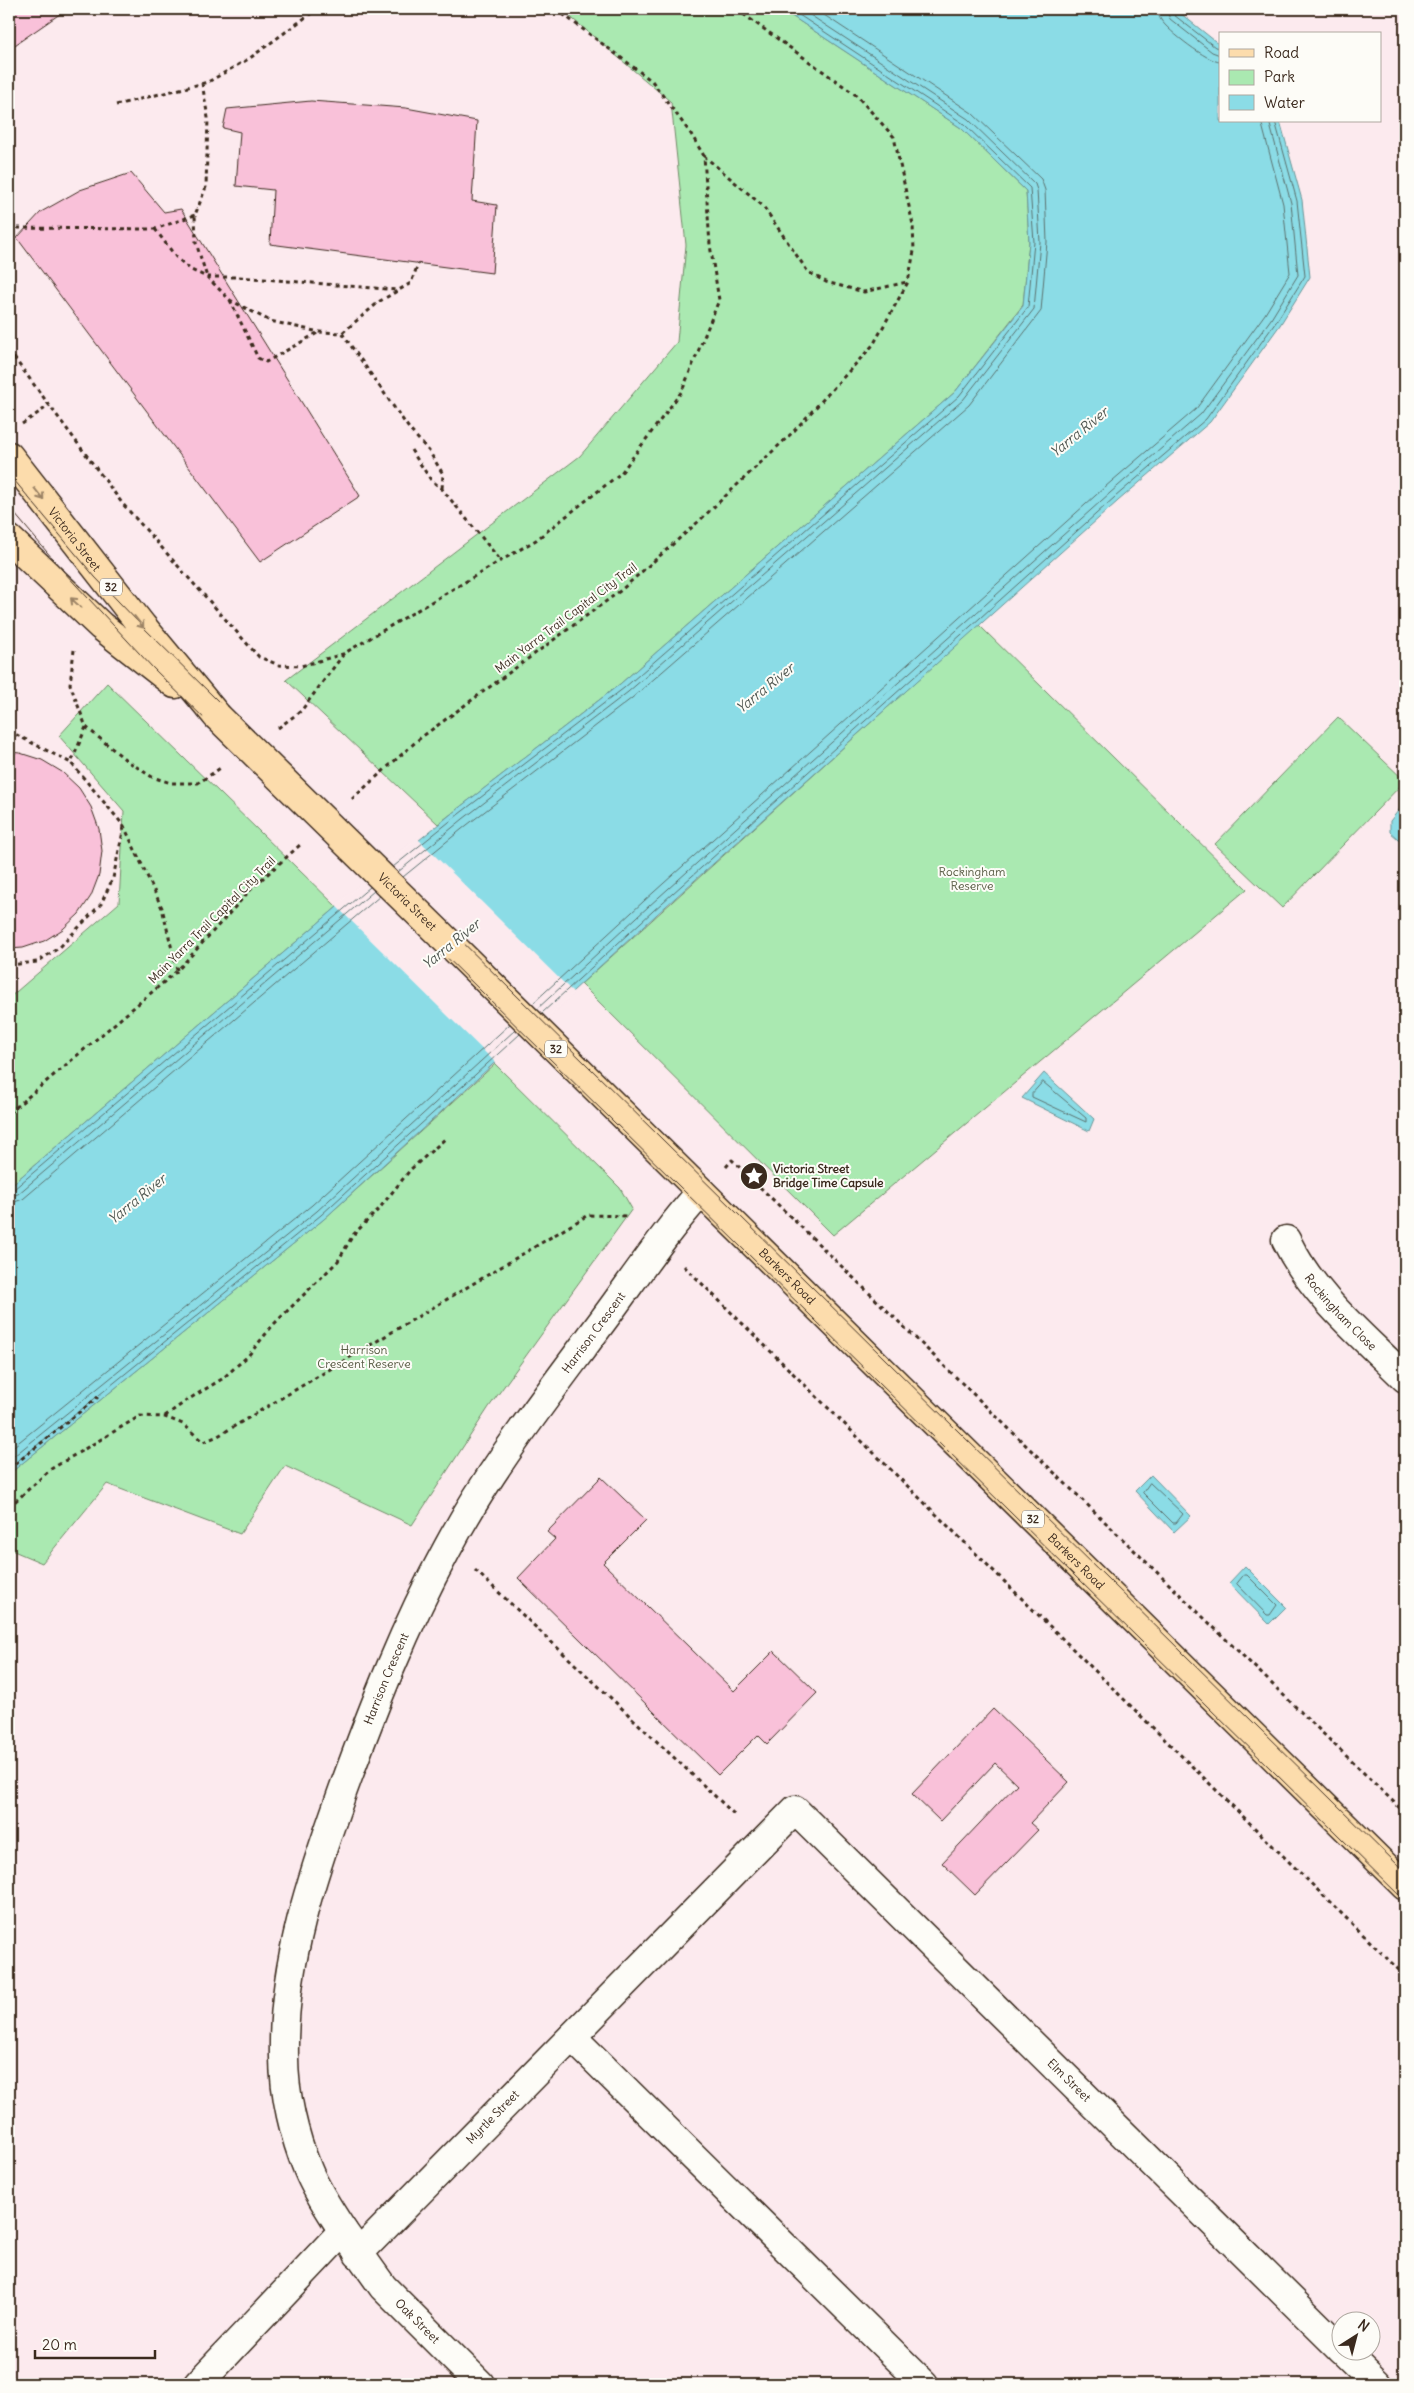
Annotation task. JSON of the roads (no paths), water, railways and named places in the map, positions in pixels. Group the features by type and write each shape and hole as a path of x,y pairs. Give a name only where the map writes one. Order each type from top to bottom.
{"main road":[{"name":"Victoria Street","path":"9,456 142,626 217,716 661,1152"},
{"name":"Victoria Street","path":"9,539 107,631 217,716"},
{"name":"Barkers Road","path":"661,1152 1405,1886"}],"street":[{"name":"Harrison Crescent","path":"343,2231 309,2171 292,2121 284,2059 286,1996 297,1934 320,1852 366,1728 405,1631 448,1546 509,1447 672,1227 701,1192"},
{"name":"Rockingham Close","path":"1286,1240 1296,1262 1322,1296 1405,1378"},
{"name":"Myrtle Street","path":"358,2254 795,1810"},
{"name":"Elm Street","path":"795,1810 1332,2340"},
{"path":"572,2036 924,2384"},
{"path":"198,2384 343,2231 358,2254"},
{"name":"Oak Street","path":"358,2254 384,2287 480,2384"},
{"name":"Elm Street","path":"1352,2360 1377,2384"}],"water":[{"name":"Yarra River","path":"781,9 1175,9 1219,44 1219,122 1280,122 1302,200 1310,277 1280,325 1210,422 1118,501 656,915 324,1219 9,1474 9,1187 337,907 456,810 620,684 955,392 1023,306 1029,242 1026,191 961,128"},
{"path":"1403,805 1405,806 1405,845 1390,832 1390,821"},
{"path":"1044,1073 1094,1119 1089,1131 1022,1098"},
{"path":"1151,1475 1191,1516 1174,1532 1135,1491"},
{"path":"1245,1566 1286,1607 1269,1624 1229,1583"}],"tram line":[{"path":"9,474 95,577 142,626 1405,1872"},
{"path":"9,507 63,571 153,668 1405,1901"}],"place":[{"name":"Victoria Street Bridge Time Capsule","path":"754,1176"}],"park label":[{"name":"Rockingham Reserve","path":"972,879"},
{"name":"Harrison Crescent Reserve","path":"364,1357"}]}
